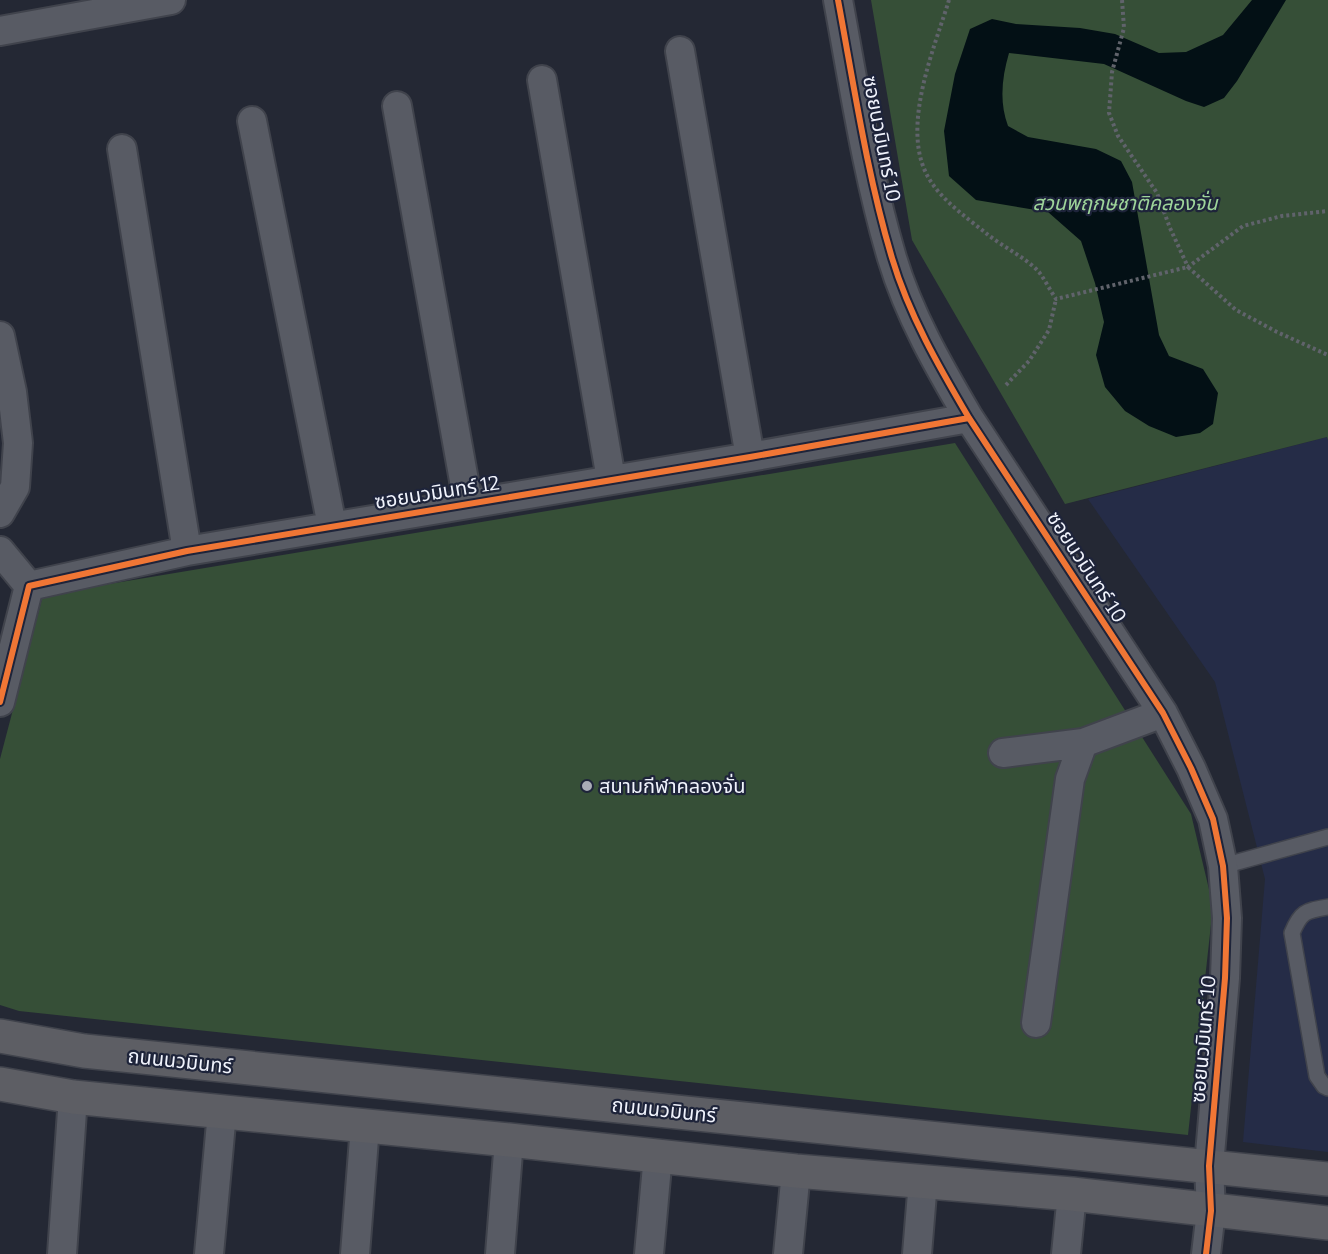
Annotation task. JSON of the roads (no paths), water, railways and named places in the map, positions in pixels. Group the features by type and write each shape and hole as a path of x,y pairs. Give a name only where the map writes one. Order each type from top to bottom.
{"main road":[{"name":"ถนนนวมินทร์","path":"0,1036 84,1051 1328,1179"},
{"path":"0,1084 73,1097 658,1155 795,1171 1072,1194 1328,1223"}],"street":[{"path":"0,31 45,11 171,0"},
{"name":"ซอยนวมินทร์ 10","path":"837,0 876,198 892,260 915,318 940,369 969,418 1163,713 1191,768 1213,819 1223,866 1227,918 1225,978 1209,1166 1211,1211 1206,1254"},
{"path":"680,51 750,457"},
{"path":"542,80 611,479"},
{"path":"398,106 468,503"},
{"path":"252,121 332,526"},
{"path":"122,149 187,551"},
{"path":"0,336 12,392 18,443 15,487 0,513"},
{"name":"ซอยนวมินทร์ 12","path":"29,586 187,551 969,418"},
{"path":"0,551 29,586 0,702"},
{"path":"1003,753 1083,744 1163,713"},
{"path":"1036,1023 1070,779 1083,744"},
{"path":"62,1254 73,1097"},
{"path":"209,1254 222,1112"},
{"path":"355,1254 364,1126"},
{"path":"500,1254 508,1140"},
{"path":"649,1254 658,1155"},
{"path":"788,1254 795,1171"},
{"path":"917,1254 923,1180"},
{"path":"1066,1254 1072,1194"}],"lane":[{"path":"1223,866 1328,837"},
{"path":"1328,907 1310,910 1298,918 1292,933 1317,1076 1328,1088"}],"place":[{"name":"สนามกีฬาคลองจั่น","path":"587,786"}],"park label":[{"name":"สวนพฤกษชาติคลองจั่น","path":"1125,203"}]}
